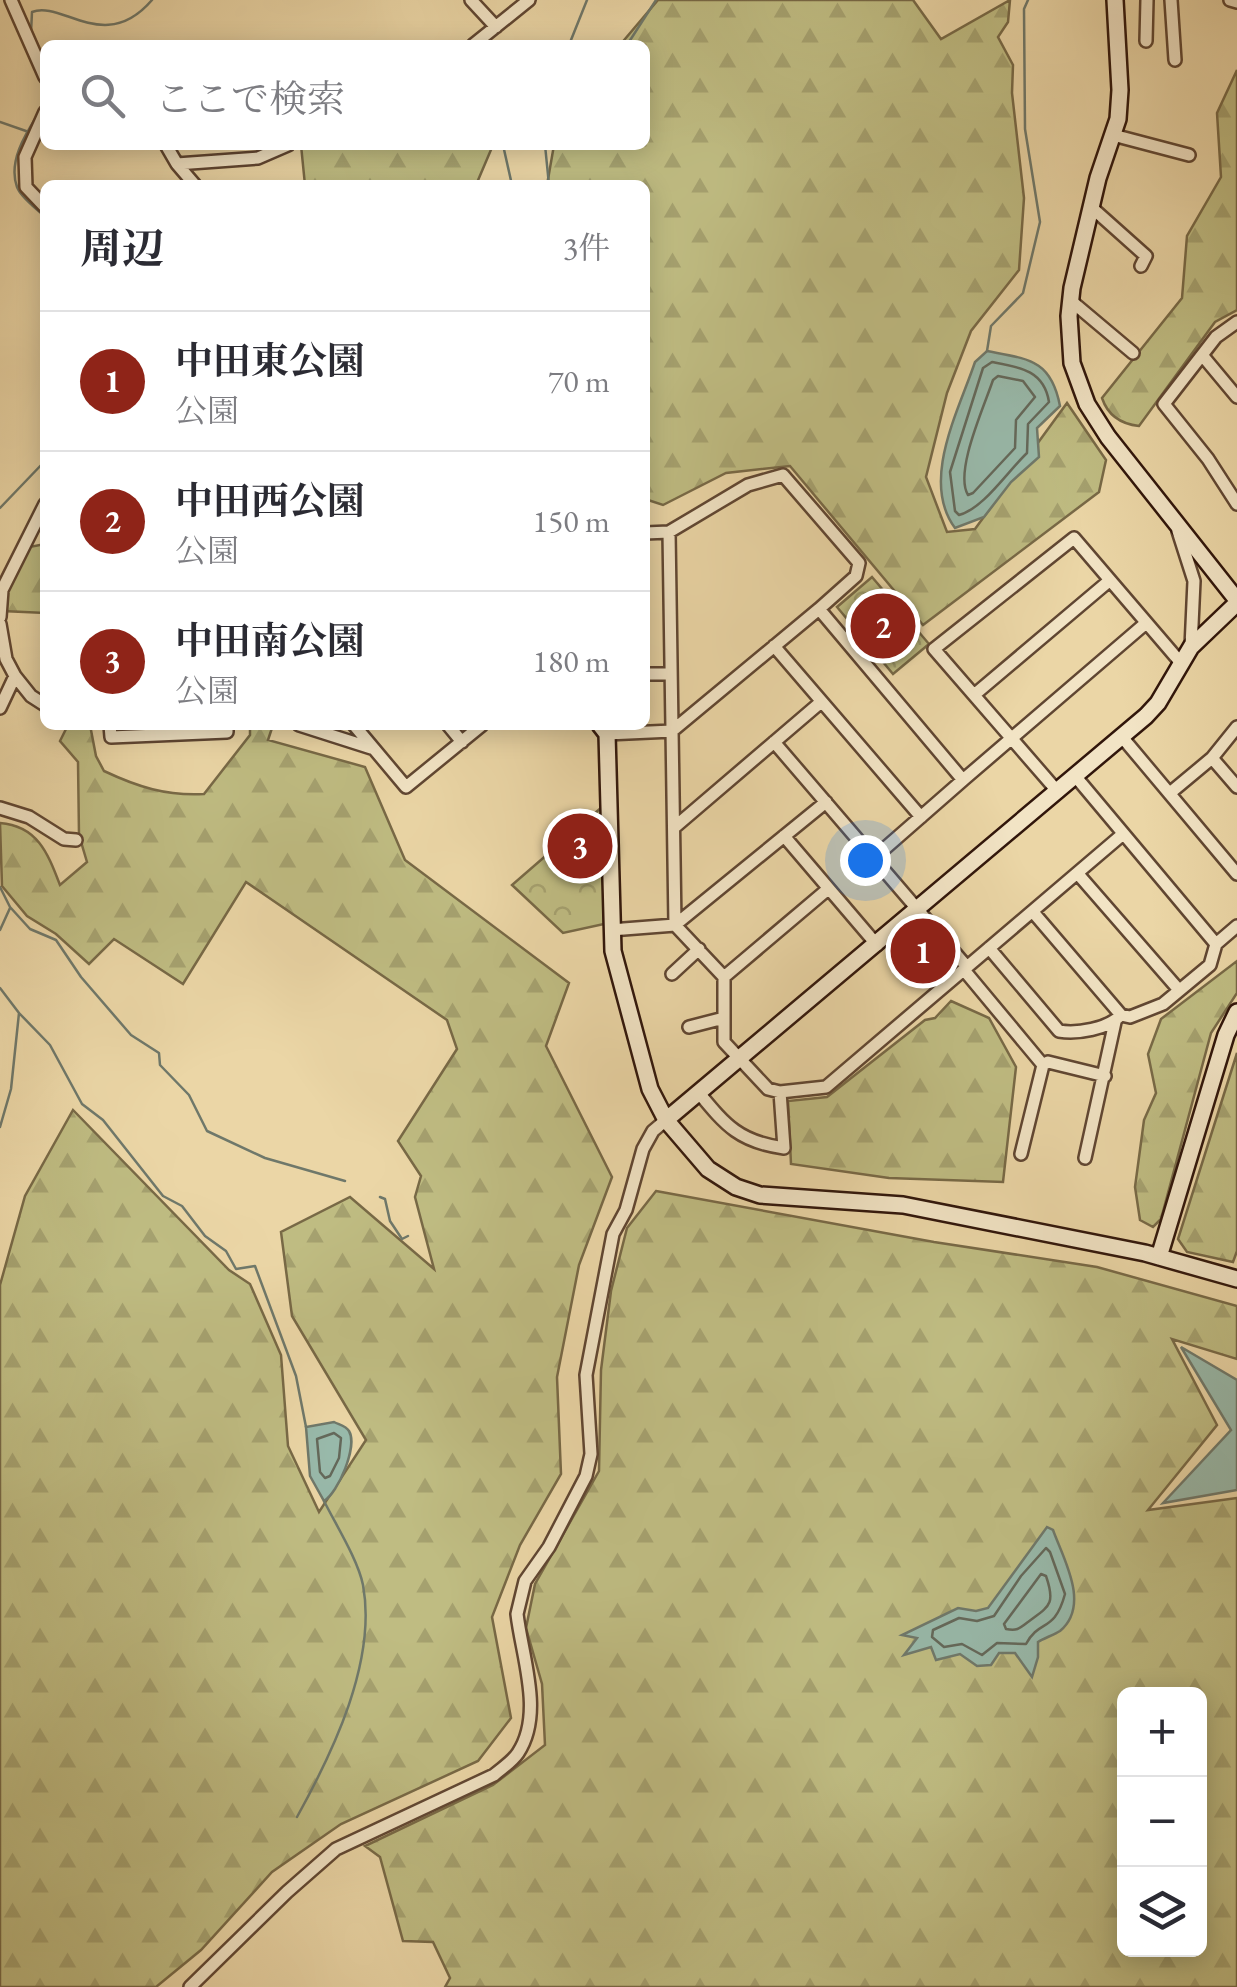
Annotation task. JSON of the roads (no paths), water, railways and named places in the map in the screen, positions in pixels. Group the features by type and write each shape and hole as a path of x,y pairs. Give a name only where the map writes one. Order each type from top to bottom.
{"street":[{"path":"11,0 40,67"},
{"path":"470,0 496,27"},
{"path":"479,40 529,0"},
{"path":"190,1987 336,1848 494,1775 516,1756 530,1728 530,1706 516,1614 525,1581 586,1476 591,1454 586,1375 613,1234 626,1210 643,1148 652,1131 1122,737 1158,702 1190,646 1237,602 1086,404 1069,347 1070,300 1090,206 1113,135 1120,90 1115,0"},
{"path":"1146,42 1147,0"},
{"path":"1171,0 1175,60"},
{"path":"40,123 25,157 26,188 40,203"},
{"path":"1113,135 1188,155"},
{"path":"169,150 190,180"},
{"path":"177,164 258,158 276,150"},
{"path":"1090,206 1146,256 1141,266"},
{"path":"1070,300 1133,354"},
{"path":"1237,322 1216,338 1164,404 1208,459 1237,504"},
{"path":"1202,355 1237,397"},
{"path":"650,533 669,532 748,485 783,475 859,563 856,576 672,731 604,730 611,930 616,964 646,1078 666,1120 708,1169 736,1187 760,1195 903,1205 1159,1257 1237,1280"},
{"path":"40,514 2,590 0,620 6,659 15,676 40,702"},
{"path":"1174,522 1194,581 1190,646"},
{"path":"669,532 676,925 724,977 724,1042 768,1089 780,1092 826,1087 1123,834"},
{"path":"1058,792 934,649 1074,538 1181,663"},
{"path":"974,695 1109,581"},
{"path":"818,609 963,780"},
{"path":"874,857 1146,623"},
{"path":"774,646 921,817"},
{"path":"650,674 671,674"},
{"path":"0,708 15,676"},
{"path":"676,826 821,702"},
{"path":"1170,793 1212,758 1237,728"},
{"path":"110,730 111,737 227,730"},
{"path":"315,730 374,749"},
{"path":"358,730 406,787 476,730"},
{"path":"452,730 462,742"},
{"path":"1122,737 1237,874"},
{"path":"774,742 919,908 1043,1064"},
{"path":"1212,758 1237,787"},
{"path":"1076,777 1216,944"},
{"path":"611,930 676,925 826,802"},
{"path":"0,808 29,817 64,839 76,840"},
{"path":"784,836 877,945"},
{"path":"1078,874 1178,990"},
{"path":"724,977 828,889"},
{"path":"1033,912 1118,1019"},
{"path":"989,948 1058,1031 1071,1033 1163,1004 1210,965 1216,944 1237,926"},
{"path":"672,974 699,949"},
{"path":"1159,1257 1226,1035 1237,1012"},
{"path":"690,1027 724,1018"},
{"path":"1085,1158 1118,1019"},
{"path":"1043,1064 1105,1076"},
{"path":"1021,1154 1043,1064"},
{"path":"699,1093 722,1122 742,1137 784,1148 780,1092"}],"water":[{"path":"987,351 1026,360 1044,370 1060,406 1037,428 1039,457 1011,482 984,517 955,528 945,509 942,467 952,423 975,362"},
{"path":"1181,1347 1237,1380 1237,1490 1163,1503 1231,1430"},
{"path":"334,1422 349,1431 351,1447 340,1479 324,1501 310,1476 306,1427"},
{"path":"1047,1527 1053,1530 1068,1567 1073,1608 1060,1631 1038,1642 1032,1677 1015,1653 999,1653 991,1665 977,1666 960,1654 936,1660 931,1647 904,1655 917,1638 902,1635 958,1608 988,1608"}],"waterway":[{"path":"31,33 32,12 44,10 101,25 135,16 152,0"},
{"path":"571,40 587,0"},
{"path":"630,40 656,0"},
{"path":"987,351 991,326 1023,293 1040,222 1025,129 1024,9 1028,0"},
{"path":"37,116 19,149 15,178 22,195 40,212"},
{"path":"0,122 26,131"},
{"path":"504,150 511,180"},
{"path":"546,150 548,180"},
{"path":"0,508 40,466"},
{"path":"0,887 10,907 30,929 56,940 81,977 131,1035 159,1053 160,1065 189,1095 207,1131 265,1158 345,1181"},
{"path":"0,930 10,908"},
{"path":"0,988 19,1013 11,1089 0,1127"},
{"path":"19,1013 50,1045 82,1104 103,1120 163,1196 182,1206 205,1236 226,1251 236,1269 255,1266 296,1376 306,1427"},
{"path":"380,1197 385,1199 390,1221 402,1239 408,1236"},
{"path":"297,1817 349,1705 364,1644 363,1585 352,1554 324,1501"}],"place":[{"name":"中田西公園","path":"883,626"},
{"name":"中田南公園","path":"580,846"},
{"name":"中田東公園","path":"923,951"}]}
